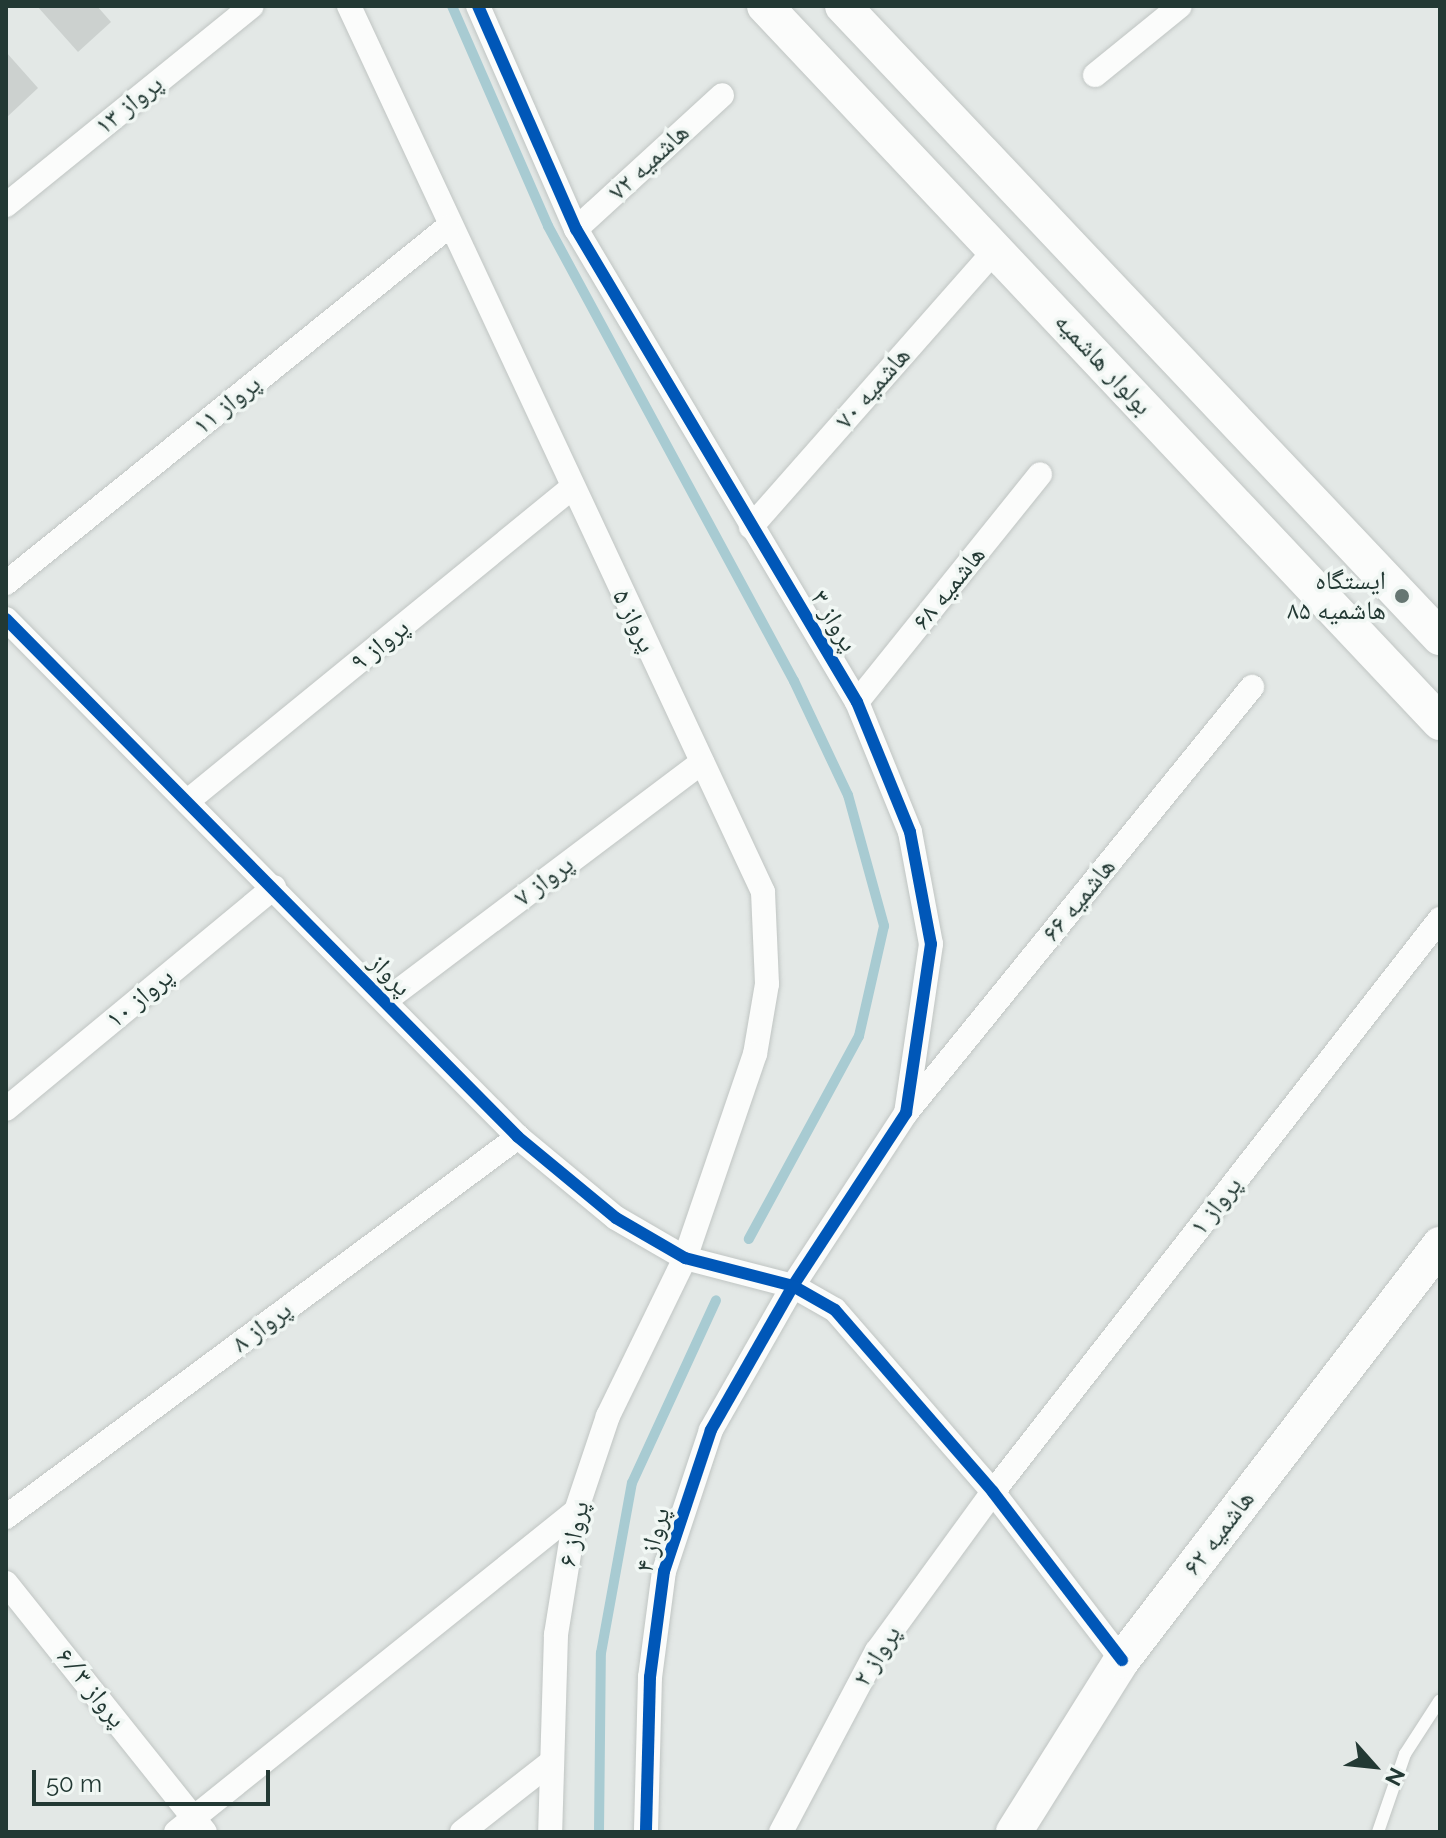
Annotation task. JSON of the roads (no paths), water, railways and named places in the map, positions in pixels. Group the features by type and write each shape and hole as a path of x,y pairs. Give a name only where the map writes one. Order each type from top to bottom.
{"main road":[{"name":"بولوار هاشمیه","path":"765,6 1440,722"},
{"path":"843,6 1440,637"},
{"name":"هاشمیه ۶۲","path":"1014,1832 1122,1660 1440,1245"}],"street":[{"name":"پرواز ۱۳","path":"6,205 252,6"},
{"name":"پرواز ۵","path":"349,6 448,227 763,892 767,984 755,1054 685,1258"},
{"name":"پرواز ۳","path":"478,6 576,229 857,702 910,832 931,944 906,1113 793,1286"},
{"path":"1095,75 1180,6"},
{"name":"هاشمیه ۷۲","path":"576,229 722,95"},
{"name":"پرواز ۱۱","path":"6,583 448,227"},
{"name":"هاشمیه ۷۰","path":"751,527 995,250"},
{"name":"هاشمیه ۶۸","path":"857,702 1040,474"},
{"name":"پرواز ۹","path":"189,800 571,489"},
{"name":"پرواز","path":"6,619 189,800 518,1137 616,1218 685,1258 793,1286 835,1310 993,1492 1122,1660"},
{"name":"هاشمیه ۶۶","path":"906,1113 1252,687"},
{"name":"پرواز ۷","path":"385,1001 702,762"},
{"name":"پرواز ۱۰","path":"6,1109 274,887"},
{"name":"پرواز ۱","path":"993,1492 1440,919"},
{"name":"پرواز ۸","path":"6,1517 518,1137"},
{"name":"پرواز ۶","path":"550,1832 556,1635 576,1511 608,1416 685,1258"},
{"name":"پرواز ۴","path":"646,1832 650,1677 664,1571 711,1430 793,1286"},
{"name":"پرواز ۲","path":"781,1832 877,1651 993,1492"},
{"path":"192,1827 576,1511"},
{"name":"پرواز ۶/۳","path":"6,1583 192,1827"},
{"path":"462,1832 550,1763"}],"lane":[{"path":"1378,1832 1405,1754 1440,1700"}],"waterway":[{"path":"452,6 548,226 794,681 848,795 884,926 859,1036 749,1239"},
{"path":"599,1832 601,1653 632,1483 716,1300"}],"place":[{"name":"ایستگاه هاشمیه ۸۵","path":"1402,596"}]}
